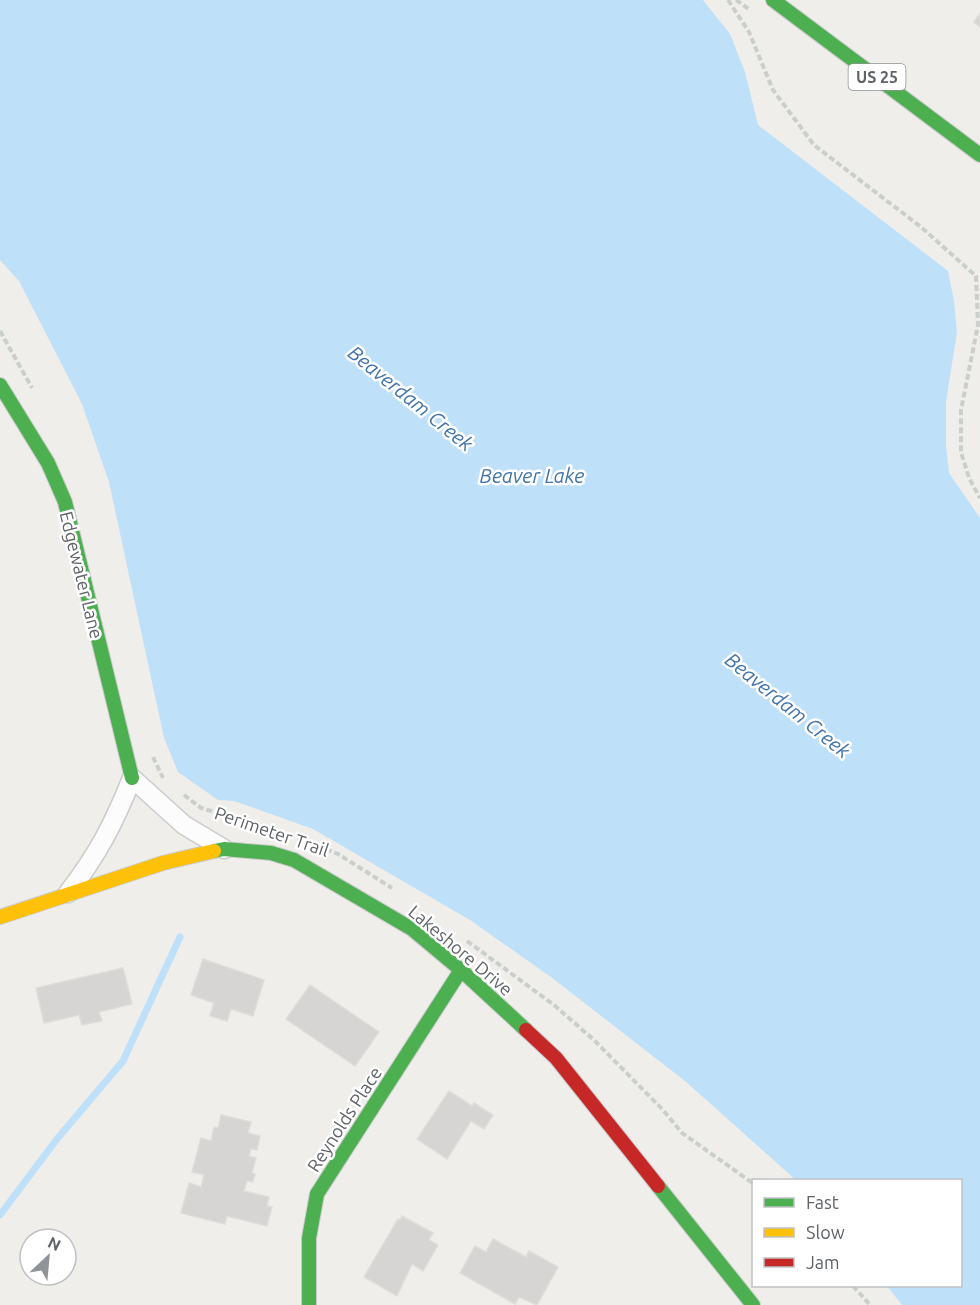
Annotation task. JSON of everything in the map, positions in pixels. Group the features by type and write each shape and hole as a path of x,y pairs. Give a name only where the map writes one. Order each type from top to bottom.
{"street":[{"name":"US 25","path":"773,0 980,155"},
{"name":"Edgewater Lane","path":"0,385 48,463 65,502 132,778"},
{"path":"68,893 108,836 132,778 184,825 224,849"},
{"name":"Lakeshore Drive","path":"0,917 163,863 224,849 272,853 294,860 412,929 461,970 556,1058 753,1305"},
{"name":"Reynolds Place","path":"309,1305 310,1225 317,1196 332,1169 461,970"}],"path":[{"path":"728,0 749,32 773,90 814,145 921,227 976,276 978,325 961,410 961,452 969,478 980,498"},
{"path":"0,331 32,388"},
{"path":"150,752 165,782"},
{"name":"Perimeter Trail","path":"183,795 201,808 270,828"},
{"name":"Perimeter Trail","path":"319,846 338,854 393,888"},
{"path":"458,935 554,1005 594,1040 682,1133 752,1183"},
{"path":"854,1287 870,1305"}],"water":[{"name":"Beaver Lake","path":"0,0 703,0 730,34 745,72 758,125 948,271 957,332 946,402 946,445 949,473 980,518 980,1305 902,1305 888,1287 962,1287 962,1179 795,1179 685,1081 551,977 470,920 313,829 234,801 218,800 178,772 164,738 109,482 82,404 19,281 0,260"}],"building":[{"path":"980,13 980,27 974,22"},
{"path":"203,959 264,980 253,1016 231,1009 227,1021 210,1016 214,1003 191,995"},
{"path":"123,968 132,1004 99,1012 102,1021 82,1025 79,1015 44,1023 36,988"},
{"path":"310,985 379,1032 355,1066 286,1019"},
{"path":"449,1091 472,1106 474,1103 493,1115 484,1129 471,1121 447,1159 417,1139"},
{"path":"221,1115 251,1122 248,1133 260,1136 257,1150 251,1149 249,1156 256,1158 252,1173 255,1174 253,1182 247,1181 244,1191 269,1197 267,1206 272,1207 267,1226 227,1216 225,1224 181,1213 189,1183 201,1187 204,1175 192,1172 201,1138 211,1141 214,1127 218,1128"},
{"path":"402,1216 433,1233 429,1240 438,1245 423,1271 412,1264 397,1296 364,1277 398,1219 400,1220"},
{"path":"493,1239 526,1257 529,1251 558,1267 537,1305 519,1297 515,1304 460,1273 475,1246 486,1252"}],"waterway":[{"path":"0,1215 57,1139 123,1061 180,937"}],"traffic: fast":[{"path":"773,0 980,155"},
{"path":"0,385 48,463 65,502 132,778"},
{"path":"214,851 224,849 271,853 294,860 412,929 461,970 526,1030"},
{"path":"309,1305 309,1238 317,1194 461,970"},
{"path":"658,1186 753,1305"}],"traffic: slow":[{"path":"0,917 163,863 214,851"}],"traffic: jam":[{"path":"526,1030 556,1058 658,1186"}],"water label":[{"name":"Beaverdam Creek","path":"411,398"},
{"name":"Beaverdam Creek","path":"788,705"}]}
